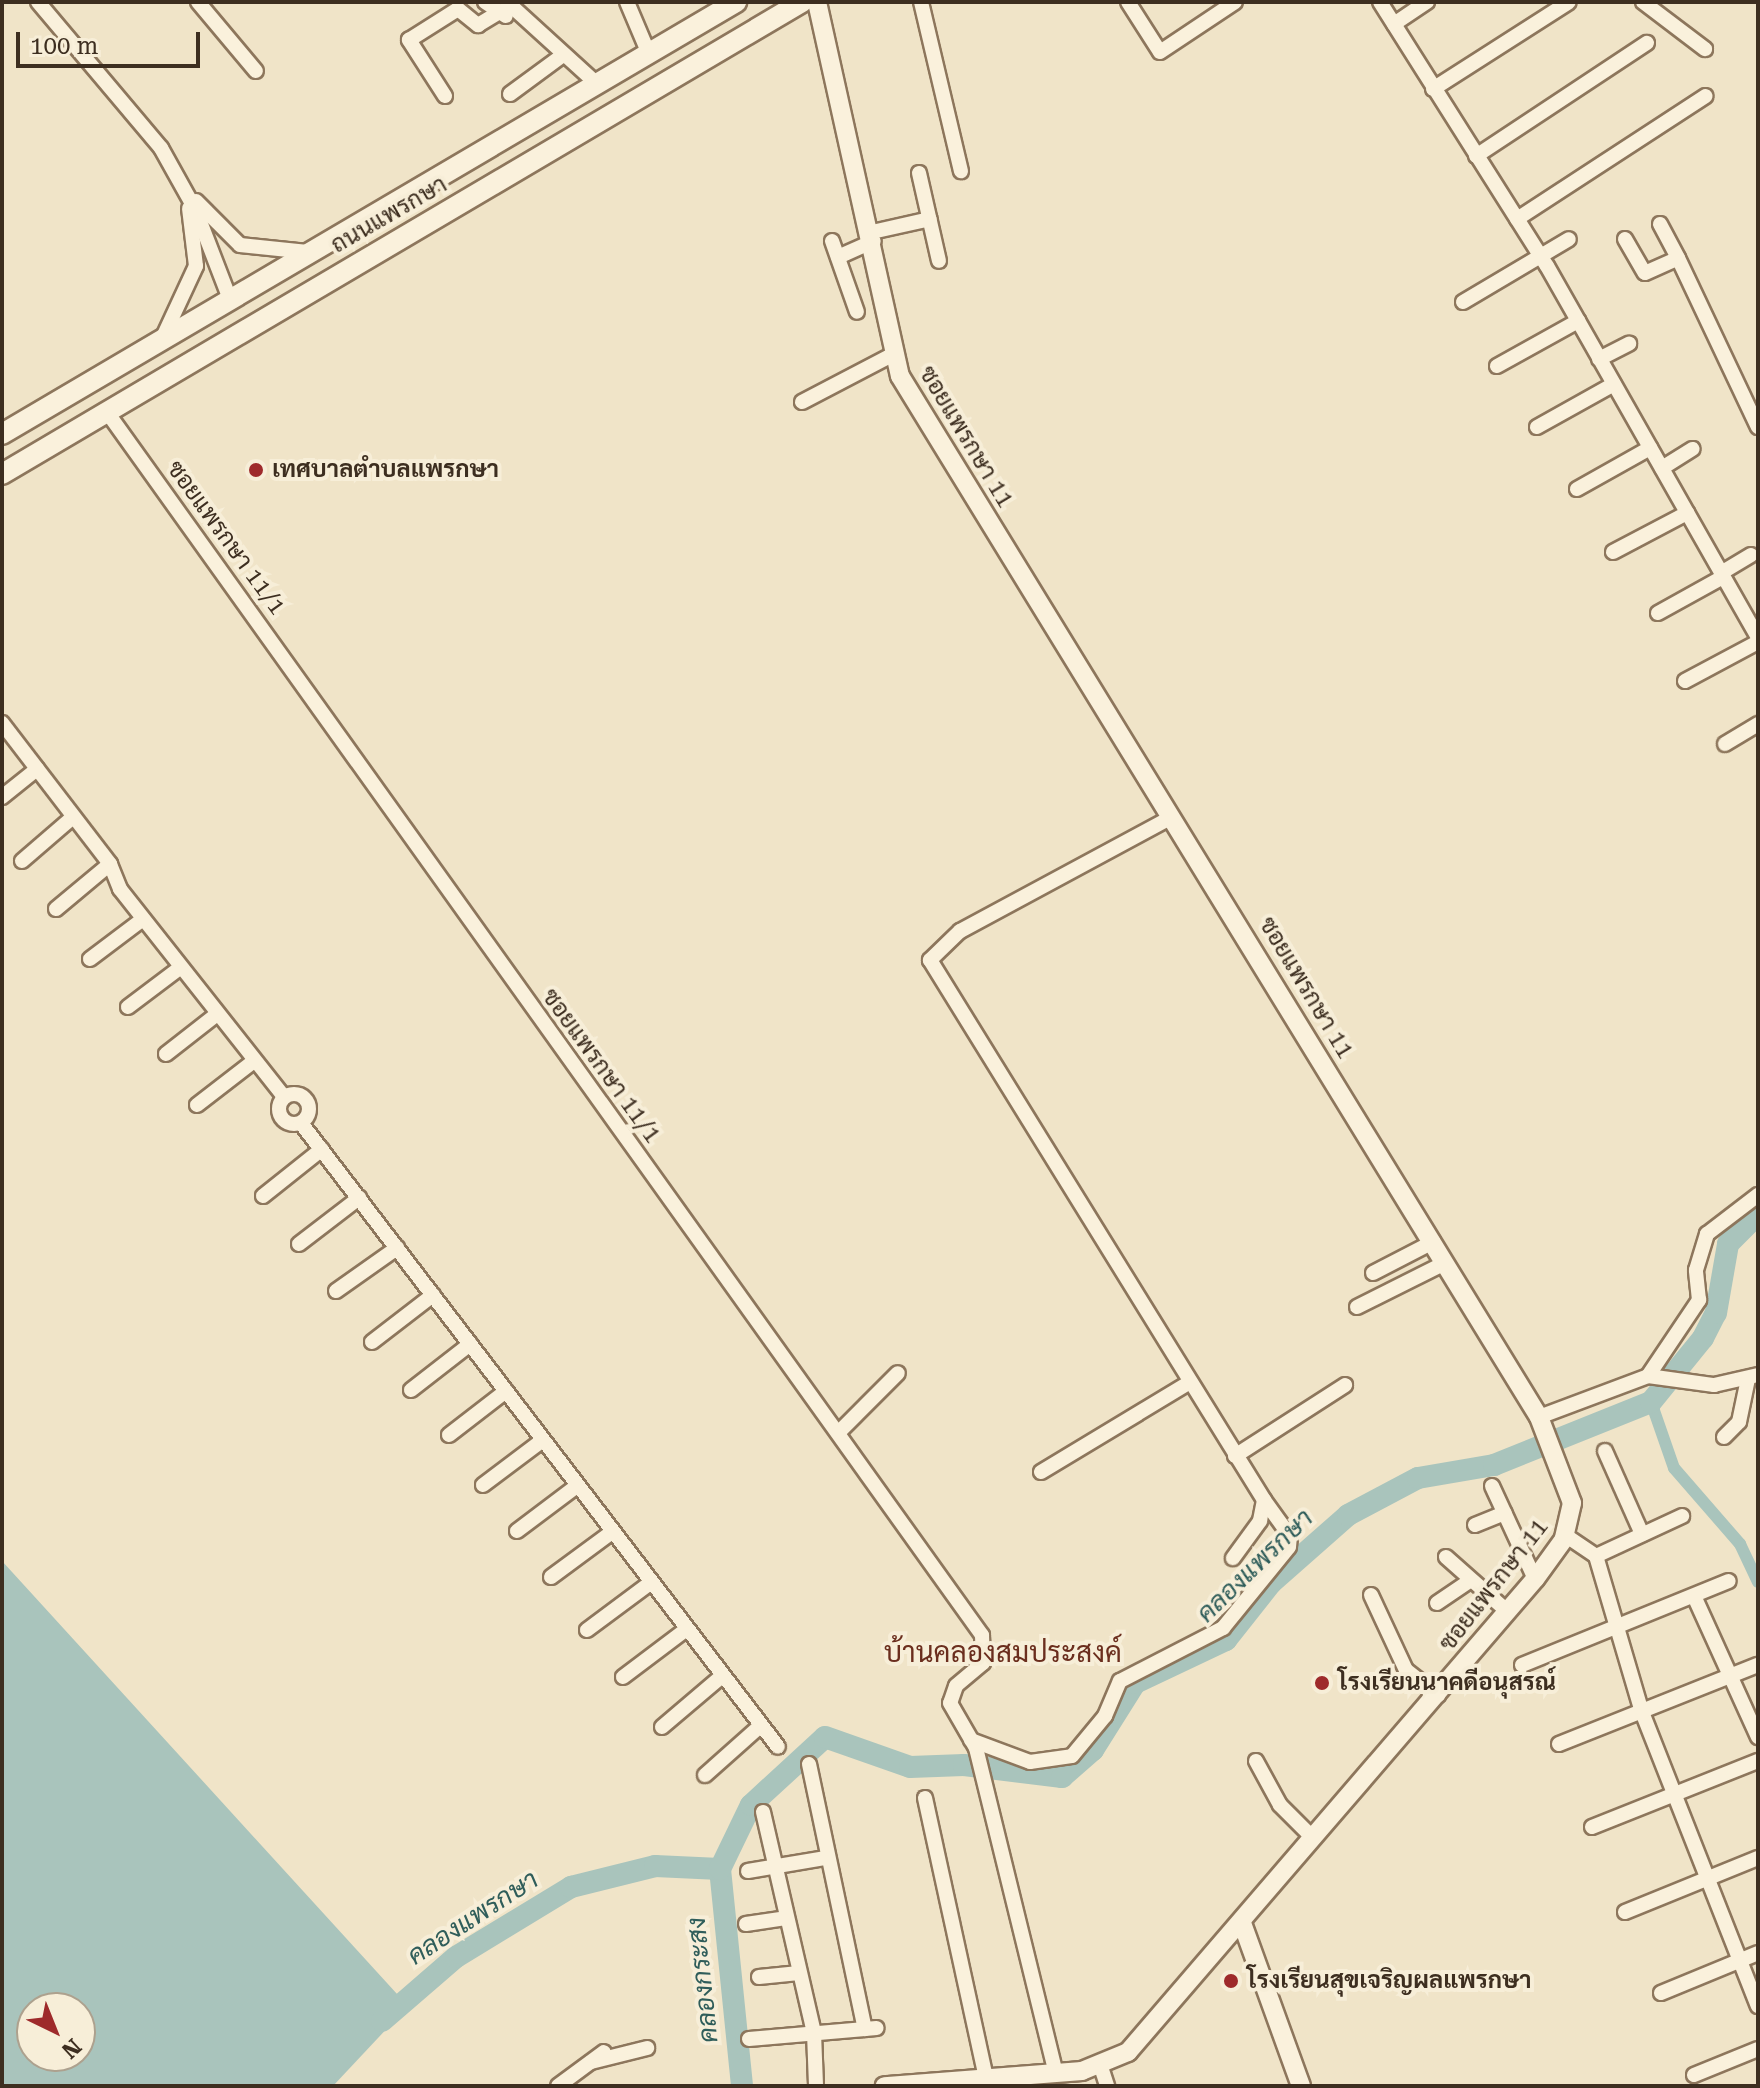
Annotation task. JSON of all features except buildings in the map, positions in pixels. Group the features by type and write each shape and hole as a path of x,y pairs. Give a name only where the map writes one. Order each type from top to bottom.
{"main road":[{"name":"ถนนแพรกษา","path":"2,434 736,2"},
{"name":"ถนนแพรกษา","path":"2,474 802,2"}],"street":[{"path":"38,2 161,148 187,192 230,299"},
{"path":"198,2 256,71"},
{"path":"485,2 504,7 597,84"},
{"path":"627,2 649,54"},
{"name":"ซอยแพรกษา 11","path":"817,2 873,237 892,355 916,406 1172,817 1541,1422 1572,1503 1565,1535 1535,1579 1144,2037 1101,2067"},
{"path":"921,2 961,171"},
{"path":"1128,2 1160,52 1235,2"},
{"path":"1380,2 1540,256 1758,640 1685,681"},
{"path":"1394,24 1427,2"},
{"path":"1433,89 1569,2"},
{"path":"1643,2 1705,49"},
{"path":"445,96 409,40 458,9 478,25 504,7"},
{"path":"1476,156 1647,43"},
{"path":"510,94 563,55"},
{"path":"1517,219 1706,96"},
{"path":"919,173 939,261"},
{"path":"187,192 240,245 311,252"},
{"path":"162,339 186,301 196,266 187,192"},
{"path":"838,257 873,237 930,219"},
{"path":"1660,224 1758,427"},
{"path":"1463,302 1569,239"},
{"path":"1625,239 1645,273 1678,258"},
{"path":"832,241 857,312"},
{"path":"1497,366 1578,321"},
{"path":"1599,359 1629,344"},
{"path":"802,402 892,355"},
{"path":"1537,427 1614,384"},
{"name":"ซอยแพรกษา 11/1","path":"107,412 982,1635 983,1663 956,1686 950,1703 973,1744"},
{"path":"1577,489 1650,448"},
{"path":"1662,468 1692,449"},
{"path":"1613,552 1687,513"},
{"path":"1658,613 1751,555"},
{"path":"2,723 110,864 143,919 284,1097 283,1120 301,1123 322,1149 684,1631 778,1747"},
{"path":"1725,744 1758,724"},
{"path":"2,797 37,769"},
{"path":"22,861 73,817"},
{"path":"973,1744 997,1755 1045,1764 1072,1756 1105,1716 1121,1680 1223,1628 1289,1547 1290,1536 1235,1456 930,954 997,909 1172,817"},
{"path":"56,909 110,864"},
{"path":"90,959 143,919"},
{"path":"128,1007 181,967"},
{"path":"166,1054 217,1014"},
{"path":"197,1105 254,1061"},
{"path":"284,1097 306,1099 309,1114 301,1123"},
{"path":"263,1196 322,1149"},
{"path":"1654,1378 1699,1300 1696,1270 1707,1234 1758,1195"},
{"path":"299,1244 359,1198"},
{"path":"1373,1273 1433,1242"},
{"path":"336,1291 397,1248"},
{"path":"1357,1307 1445,1263"},
{"path":"372,1342 433,1295"},
{"path":"411,1390 470,1344"},
{"path":"839,1432 898,1373"},
{"path":"1541,1422 1654,1378 1691,1383 1753,1377 1739,1422 1724,1437"},
{"path":"1041,1472 1190,1382"},
{"path":"1235,1456 1345,1385"},
{"path":"449,1435 506,1391"},
{"path":"483,1485 543,1440"},
{"path":"1605,1451 1642,1534"},
{"path":"517,1531 577,1486"},
{"path":"1492,1486 1535,1579"},
{"path":"1233,1558 1260,1521 1264,1500"},
{"path":"1475,1525 1505,1513"},
{"path":"1596,1556 1682,1516"},
{"path":"551,1577 612,1532"},
{"path":"1565,1535 1596,1556 1642,1712 1758,2006"},
{"path":"1446,1557 1507,1611"},
{"path":"1437,1603 1471,1580"},
{"path":"1522,1665 1729,1581"},
{"path":"587,1630 650,1583"},
{"path":"1371,1595 1406,1670 1438,1695"},
{"path":"1694,1596 1758,1737"},
{"path":"623,1677 684,1631"},
{"path":"1559,1744 1758,1665"},
{"path":"662,1727 721,1677"},
{"path":"705,1775 759,1727"},
{"path":"973,1744 1056,2073"},
{"path":"1256,1761 1280,1805 1312,1837"},
{"path":"1592,1827 1758,1761"},
{"path":"749,2039 871,2028 826,1858 809,1764"},
{"path":"925,1798 998,2080"},
{"path":"763,1812 773,1868 814,2033 816,2086"},
{"path":"748,1871 826,1858"},
{"path":"1625,1912 1758,1858"},
{"path":"746,1924 786,1918"},
{"path":"1242,1923 1301,2086"},
{"path":"1661,1993 1758,1953"},
{"path":"759,1977 799,1973"},
{"path":"591,2062 647,2048"},
{"path":"1694,2075 1758,2049"},
{"path":"558,2086 604,2052"},
{"path":"885,2086 998,2080 1101,2067 1107,2086"}],"water":[{"path":"2,1561 408,2006 333,2086 2,2086"}],"waterway":[{"name":"คลองแพรกษา","path":"382,2021 456,1957 571,1887 655,1866 720,1869 751,1805 825,1737 910,1767 964,1765 1062,1777 1093,1750 1135,1683 1226,1640 1271,1583 1348,1515 1418,1478 1494,1465 1651,1402 1703,1338 1716,1313 1728,1244 1758,1214"},
{"path":"1651,1402 1674,1468 1740,1544 1758,1582"},
{"name":"คลองกระสง","path":"720,1869 742,2086"}],"place":[{"name":"เทศบาลตำบลแพรกษา","path":"256,470"},
{"name":"โรงเรียนนาคดีอนุสรณ์","path":"1322,1683"},
{"name":"โรงเรียนสุขเจริญผลแพรกษา","path":"1231,1981"}],"district":[{"name":"บ้านคลองสมประสงค์","path":"1003,1653"}]}
